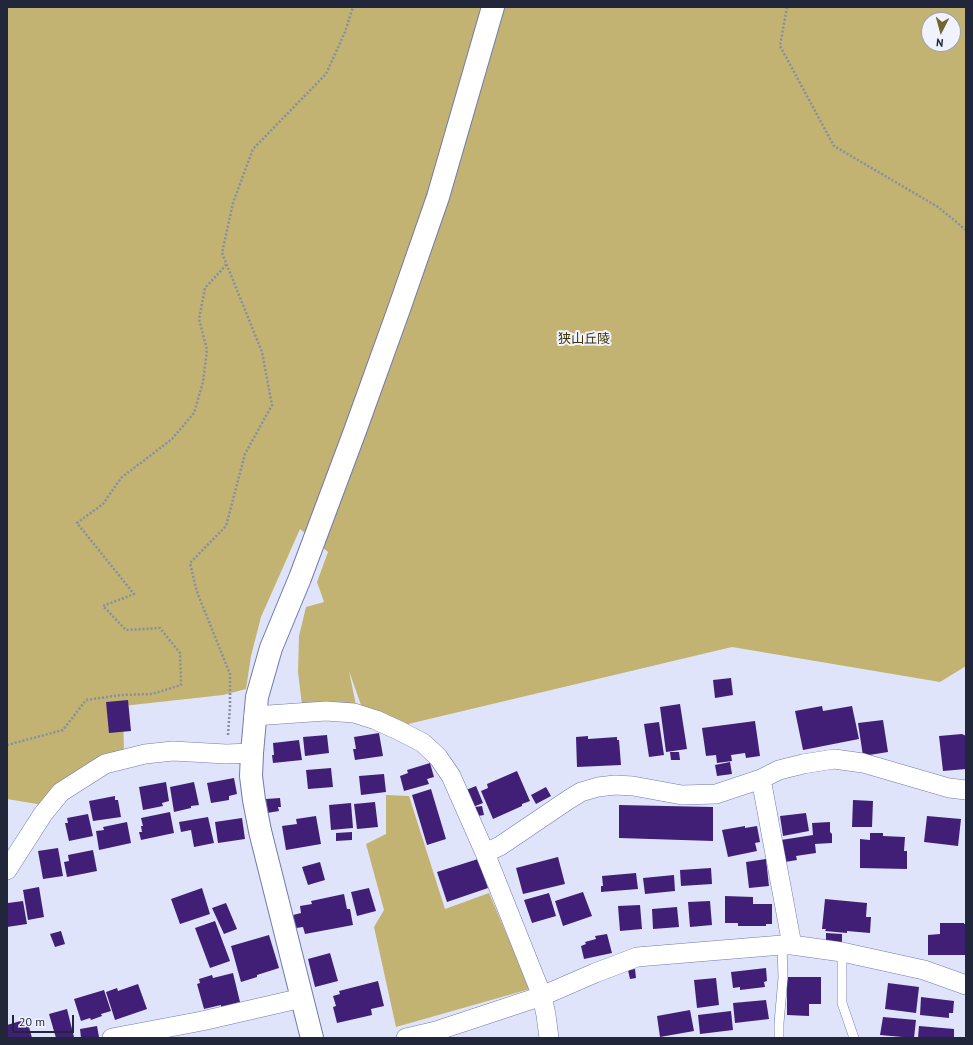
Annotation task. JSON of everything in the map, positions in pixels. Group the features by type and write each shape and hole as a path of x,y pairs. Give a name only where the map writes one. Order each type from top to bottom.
{"street":[{"path":"312,1038 258,823 252,784 254,716 257,698 271,648 300,578 355,431 438,197 493,7"},
{"path":"254,716 326,711 354,713 376,720 423,743 438,757 451,776 485,853 542,996 549,1038"},
{"path":"7,870 43,814 61,792 106,764 144,754 166,752 226,754 252,753"},
{"path":"485,853 500,846 581,792 598,787 615,785 633,786 682,795 716,794 761,779 779,770 834,759 863,763 949,788 966,790"},
{"path":"761,779 787,945"},
{"path":"406,1038 436,1031 542,996 637,957 787,945 842,952 924,970 966,985"},
{"path":"112,1038 302,998"}],"lane":[{"path":"779,1038 779,1023 787,945"},
{"path":"842,952 842,1003 854,1038"}],"path":[{"path":"226,754 230,706 230,674 197,592 190,563 226,526 244,454 272,405 262,352 222,253 233,204 253,149 326,74 345,32 353,7"},
{"path":"786,7 780,46 834,146 938,207 966,230"},
{"path":"7,745 63,730 86,700 121,695 152,694 181,685 180,653 160,628 126,630 103,606 134,594 77,523 103,504 121,478 172,439 194,414 203,382 207,350 199,319 205,288 227,264"}],"green space":[{"name":"狭山丘陵","path":"7,7 966,7 966,666 940,682 732,647 404,725 361,705 349,671 356,705 302,705 298,672 299,636 306,607 324,602 317,582 328,552 300,529 261,617 251,656 246,689 223,695 123,706 124,756 49,806 7,799"},
{"path":"386,795 409,796 445,909 489,893 530,989 396,1027 374,927 384,910 366,844 386,834"}],"building":[{"path":"731,678 733,695 715,698 713,680"},
{"path":"128,700 131,731 109,733 106,702"},
{"path":"680,704 687,749 666,752 660,707"},
{"path":"822,706 823,711 852,706 859,739 803,750 795,711"},
{"path":"883,720 888,752 863,756 858,723"},
{"path":"755,721 760,756 746,758 745,753 731,755 732,761 717,763 716,755 706,756 702,728"},
{"path":"659,722 664,755 649,757 644,724"},
{"path":"379,733 383,756 355,760 353,749 356,749 354,737"},
{"path":"962,734 966,736 966,769 943,771 939,736"},
{"path":"327,735 329,753 305,756 303,737"},
{"path":"588,736 588,739 617,737 617,740 619,740 621,765 577,767 576,737"},
{"path":"299,740 302,760 273,763 273,743"},
{"path":"670,752 679,752 680,760 671,760"},
{"path":"730,762 732,774 717,776 715,765"},
{"path":"430,763 434,777 427,779 429,784 404,791 400,776 408,773 407,770"},
{"path":"331,768 333,787 308,789 306,770"},
{"path":"517,771 530,801 493,819 481,791 488,788 487,784"},
{"path":"384,774 386,792 361,795 359,776"},
{"path":"234,778 237,794 229,796 229,800 211,803 207,783"},
{"path":"166,782 169,801 162,803 163,806 143,810 139,787"},
{"path":"194,782 199,805 174,812 170,787"},
{"path":"476,786 483,803 473,807 466,790"},
{"path":"546,787 551,796 536,804 531,795"},
{"path":"431,789 446,839 427,845 412,795"},
{"path":"115,796 115,800 118,800 121,817 93,821 89,801"},
{"path":"280,798 281,807 278,807 279,811 267,813 266,799"},
{"path":"853,800 873,801 872,827 852,827"},
{"path":"375,802 378,827 357,829 354,804"},
{"path":"351,803 353,828 331,830 329,805"},
{"path":"619,805 713,807 713,841 619,838"},
{"path":"482,806 484,815 478,816 475,807"},
{"path":"170,812 174,833 141,840 139,832 142,832 141,826 143,826 141,818"},
{"path":"806,813 809,831 783,836 780,816"},
{"path":"88,814 93,836 69,841 65,823 68,823 67,818"},
{"path":"316,816 321,844 286,850 282,826 297,824 296,819"},
{"path":"927,816 961,819 958,846 924,842"},
{"path":"208,817 214,843 194,847 191,830 181,832 179,822"},
{"path":"242,818 245,839 218,843 215,822"},
{"path":"127,822 131,843 99,850 96,831 104,830 103,827"},
{"path":"830,822 832,843 815,844 816,853 796,856 797,860 785,862 781,840 813,835 812,823"},
{"path":"745,826 745,828 757,826 760,842 755,843 757,851 728,857 722,830"},
{"path":"352,832 352,840 336,841 336,833"},
{"path":"870,833 883,833 883,836 905,837 904,851 907,851 907,869 860,868 860,839 870,840"},
{"path":"58,848 63,876 43,879 38,851"},
{"path":"93,850 97,871 67,877 64,862 69,861 68,855"},
{"path":"558,857 565,884 523,894 516,868"},
{"path":"478,859 488,888 447,902 437,872"},
{"path":"766,859 769,886 749,888 746,862"},
{"path":"320,862 325,880 308,885 302,867"},
{"path":"711,868 712,884 681,886 680,870"},
{"path":"636,873 638,889 601,892 601,886 603,886 602,876"},
{"path":"674,875 675,891 645,894 643,878"},
{"path":"39,887 44,917 28,920 23,890"},
{"path":"202,888 210,914 180,924 171,899"},
{"path":"369,888 376,911 357,916 351,892"},
{"path":"583,892 592,916 563,926 555,901"},
{"path":"549,893 556,916 532,923 524,900"},
{"path":"344,894 347,909 350,909 353,925 305,934 303,927 296,928 293,915 301,913 300,906 312,904 311,901"},
{"path":"725,896 753,897 753,904 772,904 772,924 766,924 766,926 738,926 738,923 725,923"},
{"path":"825,899 867,903 866,917 871,917 870,933 847,931 847,933 825,931 826,929 822,929"},
{"path":"23,901 27,924 7,927 8,903"},
{"path":"710,901 712,925 690,927 688,902"},
{"path":"226,903 237,929 224,934 212,908"},
{"path":"640,905 642,929 620,931 618,906"},
{"path":"677,907 679,927 653,929 652,909"},
{"path":"215,921 230,961 210,968 195,928"},
{"path":"940,923 966,924 966,955 928,955 928,935 940,934"},
{"path":"61,931 65,944 55,947 50,934"},
{"path":"826,933 842,934 842,943 826,941"},
{"path":"607,934 612,953 584,959 581,946 586,944 585,942 596,939 595,936"},
{"path":"269,935 279,968 241,982 231,946"},
{"path":"330,953 338,981 315,987 308,959"},
{"path":"766,968 767,981 764,982 765,987 740,990 740,987 733,988 731,972"},
{"path":"635,969 636,978 630,979 628,970"},
{"path":"233,973 240,1002 221,1007 221,1005 204,1009 197,984 200,983 199,979 212,975 213,978"},
{"path":"787,977 821,977 821,1004 809,1004 809,1016 787,1015"},
{"path":"716,978 719,1005 697,1008 694,980"},
{"path":"378,981 384,1006 371,1009 372,1015 337,1023 333,1007 336,1006 333,996 340,994 339,991"},
{"path":"888,983 919,987 916,1013 885,1009"},
{"path":"138,984 147,1009 115,1020 106,992 117,988 118,991"},
{"path":"104,990 111,1011 101,1014 102,1016 91,1020 90,1018 81,1021 74,999"},
{"path":"921,997 954,1001 953,1013 949,1013 949,1018 920,1015"},
{"path":"766,1000 769,1019 735,1023 733,1003"},
{"path":"67,1009 74,1037 56,1038 49,1014"},
{"path":"690,1010 694,1031 660,1037 657,1016"},
{"path":"731,1011 733,1030 700,1034 698,1015"},
{"path":"883,1017 916,1020 914,1038 880,1035"},
{"path":"27,1019 32,1038 7,1038 7,1025"},
{"path":"97,1026 99,1037 81,1038 80,1029"},
{"path":"919,1026 954,1029 954,1038 918,1038"}]}
